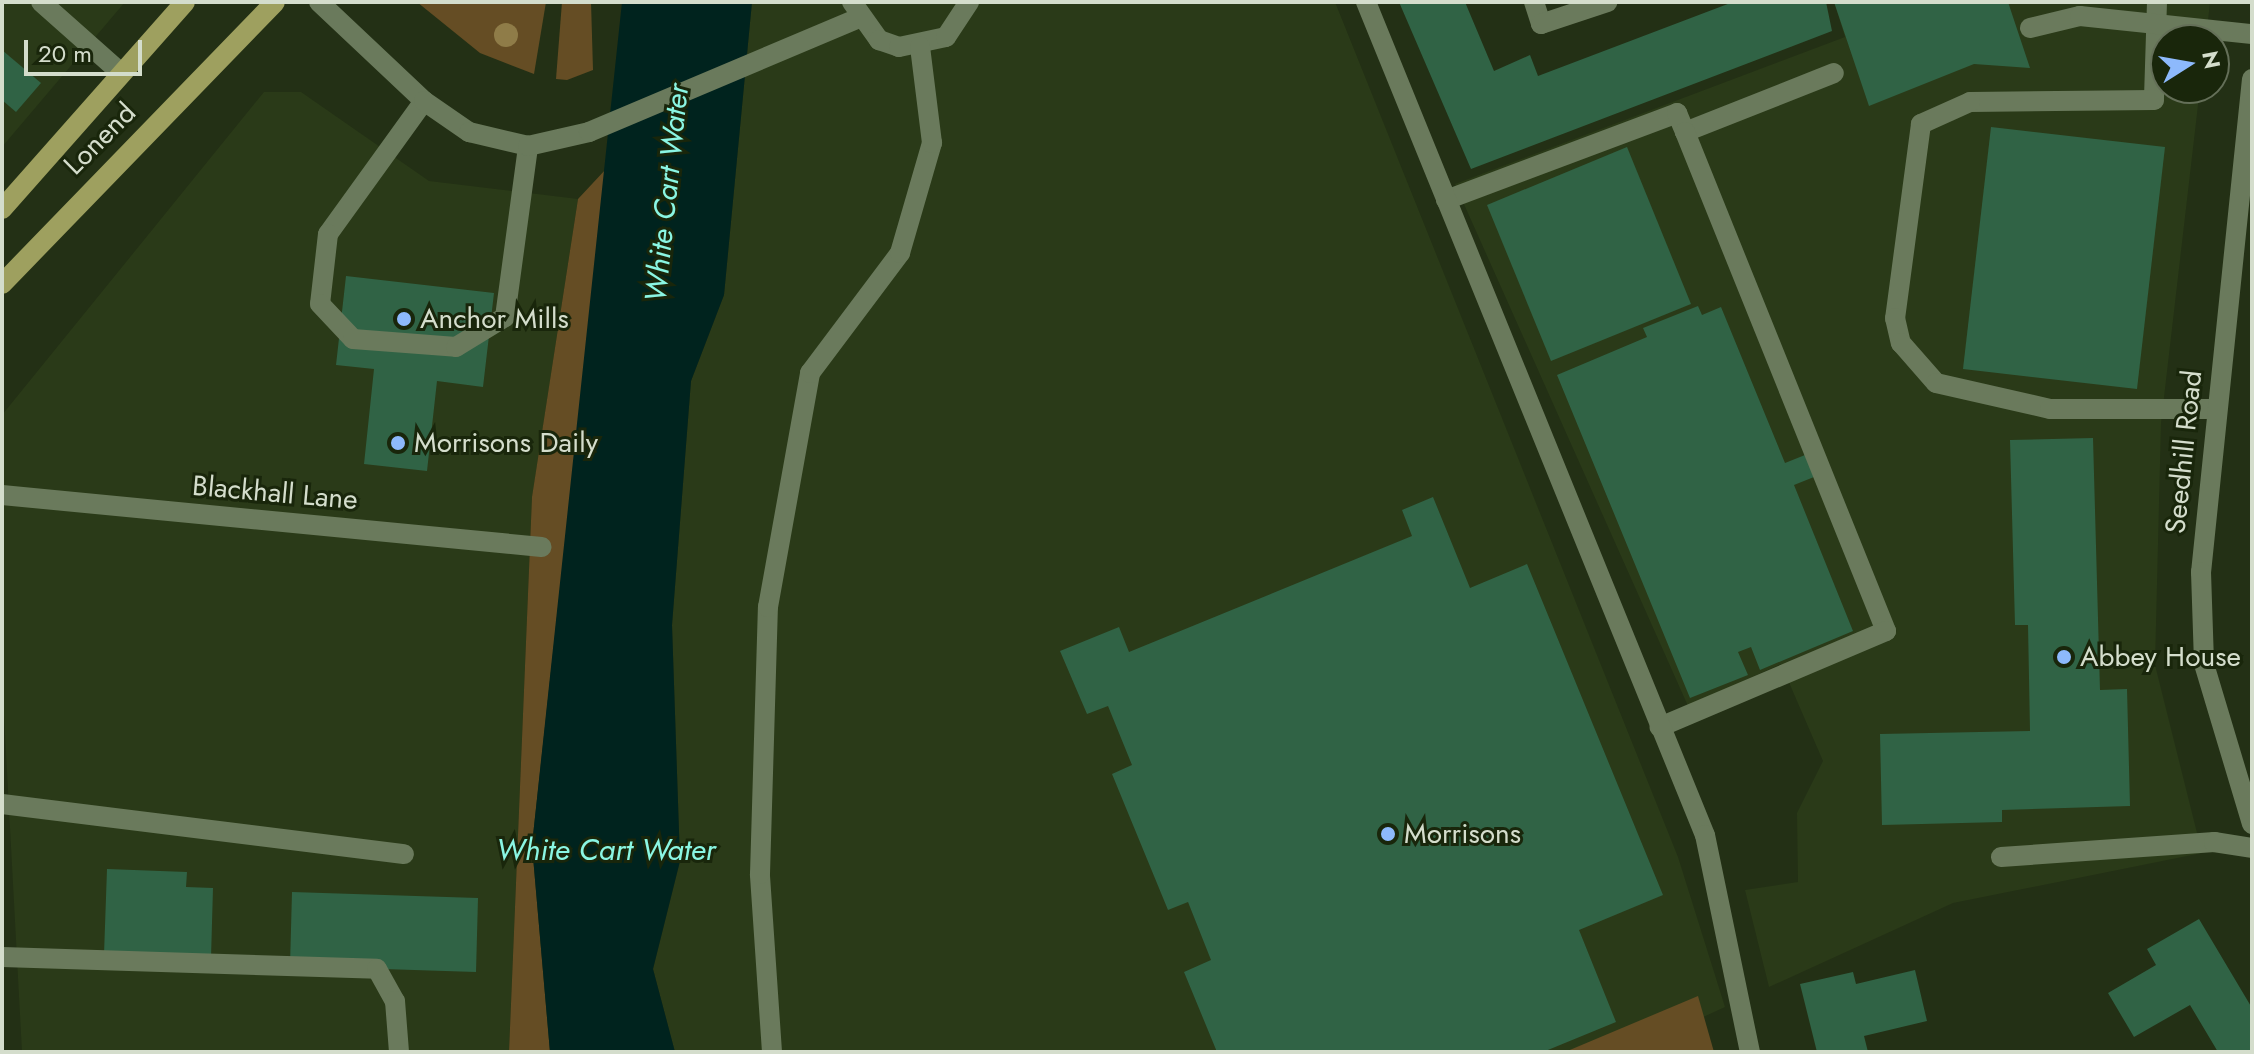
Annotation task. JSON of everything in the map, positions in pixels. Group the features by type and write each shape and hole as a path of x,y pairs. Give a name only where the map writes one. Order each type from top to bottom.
{"main road":[{"name":"Lonend","path":"2,209 185,2"},
{"name":"Lonend","path":"2,284 275,2"}],"street":[{"path":"41,2 121,73"},
{"path":"319,2 424,101 469,132 528,146 589,132 838,27 856,10 879,40 920,47 946,37 969,2"},
{"path":"1366,2 1716,866 1750,1052"},
{"path":"1534,2 1541,24 1607,2"},
{"path":"2030,28 2080,16 2156,24 2157,2"},
{"path":"2230,32 2252,34"},
{"path":"772,1052 760,874 768,607 810,373 900,253 932,143 920,47"},
{"path":"1685,132 1834,73"},
{"name":"Seedhill Road","path":"2252,79 2201,572 2204,664 2252,824"},
{"path":"2150,100 1970,102 1921,124 1895,318 1901,343 1936,383 2050,409 2217,409"},
{"path":"424,101 328,234 320,304 353,339 456,347 505,317 528,146"},
{"path":"1446,200 1677,113 1685,132 1886,631 1660,727"},
{"name":"Blackhall Lane","path":"2,495 542,547"},
{"path":"2,804 404,854"},
{"path":"2001,857 2214,842 2252,848"},
{"path":"2,957 377,969 395,1001 399,1052"}],"shaded area":[{"path":"2,2 125,2 2,147"},
{"path":"417,2 546,2 534,74 480,53"},
{"path":"562,2 591,2 593,70 567,80 556,79"},
{"path":"752,2 1335,2 1678,857 1725,1007 1627,1052 675,1052 653,969 680,861 672,625 691,381 724,295"},
{"path":"1834,2 2210,2 2208,24 2150,24 2150,104 2198,104 2161,423 2155,665 2202,853 1953,903 1769,987 1745,890 1798,882 1797,813 1823,761 1781,664 1688,706 1455,184 1845,37"},
{"path":"264,92 301,92 429,181 578,199 532,498 509,1052 22,1052 2,678 2,415"},
{"path":"606,169 532,845 550,1052 509,1052 532,497 578,199"},
{"path":"1698,996 1714,1052 1565,1052"}],"water":[{"name":"White Cart Water","path":"622,2 752,2 724,295 691,381 672,625 680,861 653,969 675,1052 550,1052 532,845"}],"building":[{"path":"1399,2 1465,2 1494,71 1530,55 1538,76 1733,2 1826,2 1832,31 1471,169"},
{"path":"1834,2 2008,2 2030,68 1974,64 1869,106"},
{"path":"2,50 41,83 16,112 2,100"},
{"path":"1991,127 2165,147 2137,389 1963,369"},
{"path":"1627,147 1691,304 1551,361 1487,205"},
{"path":"346,276 494,293 483,387 437,381 427,471 364,464 374,369 336,365"},
{"path":"1698,306 1702,315 1721,307 1785,463 1805,455 1814,477 1794,485 1853,631 1760,670 1751,647 1738,652 1748,675 1690,698 1557,375 1647,337 1643,328"},
{"name":"Abbey House","path":"2093,438 2100,690 2127,689 2130,806 2002,810 2002,822 1882,825 1880,734 2030,731 2028,625 2015,625 2010,440"},
{"name":"Morrisons","path":"1433,497 1470,588 1527,564 1663,895 1579,930 1616,1022 1543,1052 1217,1052 1184,972 1211,960 1188,902 1168,910 1112,774 1132,765 1108,706 1087,714 1060,651 1119,627 1129,652 1412,536 1402,510"},
{"path":"107,869 187,872 186,887 213,888 211,958 104,954"},
{"path":"292,892 478,898 476,972 290,966"},
{"path":"2199,919 2252,1008 2252,1052 2218,1052 2190,1005 2134,1037 2108,993 2156,965 2147,949"},
{"path":"1915,970 1927,1021 1864,1036 1868,1052 1817,1052 1800,984 1853,972 1856,984"}],"place":[{"name":"Anchor Mills","path":"404,319"},
{"name":"Morrisons Daily","path":"398,443"},
{"name":"Abbey House","path":"2064,657"},
{"name":"Morrisons","path":"1388,834"}]}
